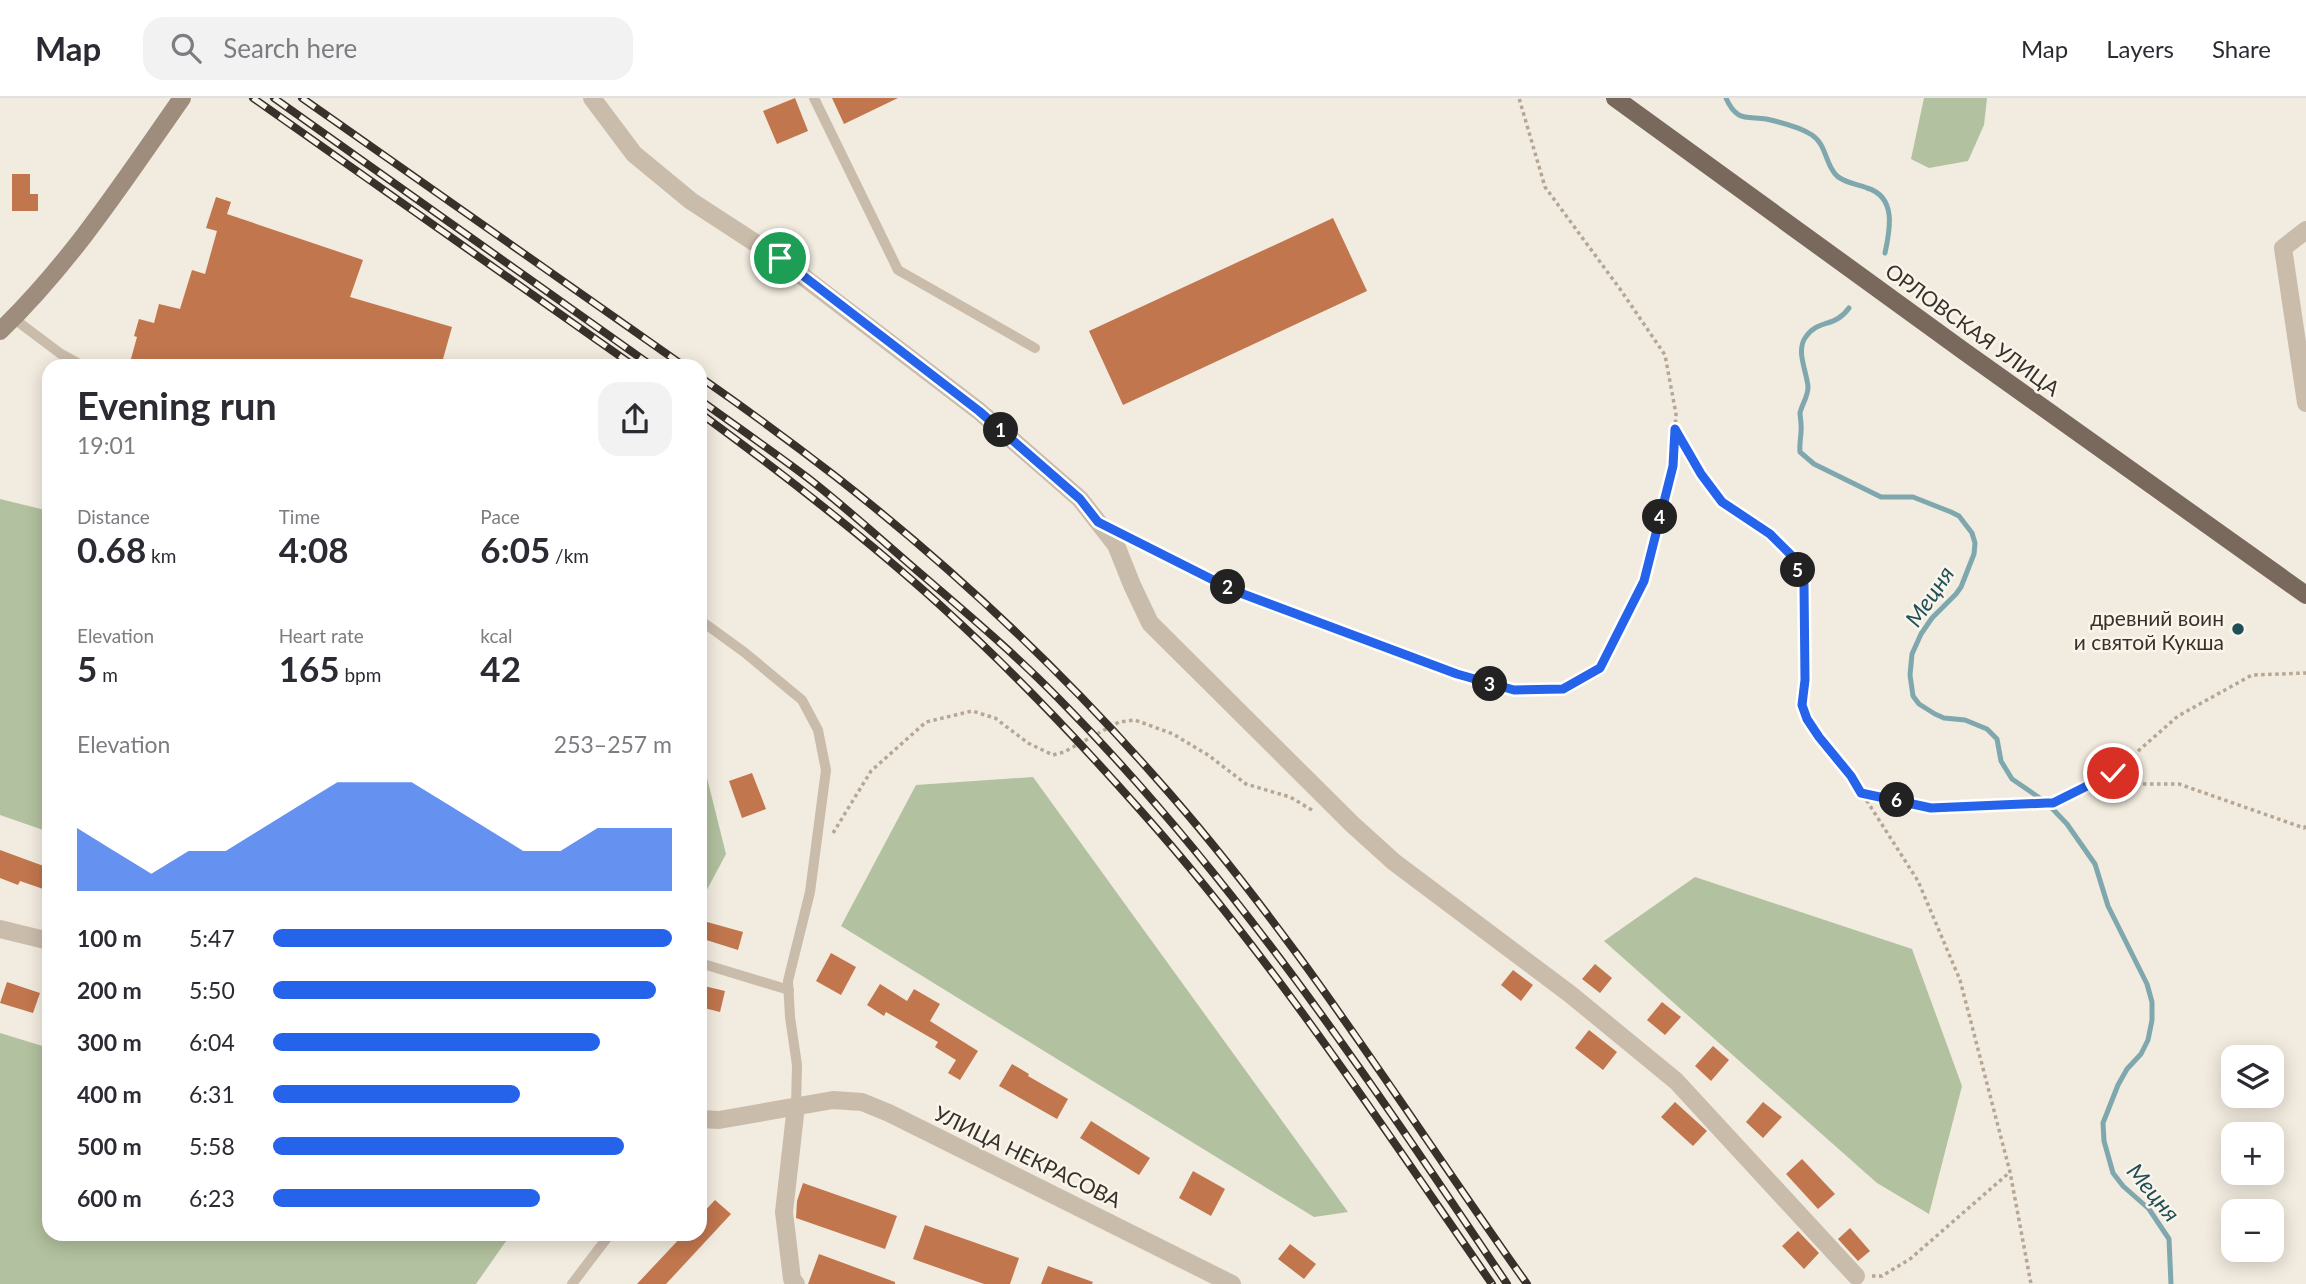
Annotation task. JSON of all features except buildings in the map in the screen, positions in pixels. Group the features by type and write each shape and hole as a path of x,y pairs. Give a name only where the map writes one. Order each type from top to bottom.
{"main road":[{"path":"0,331 78,243 182,98"},
{"name":"ОРЛОВСКАЯ УЛИЦА","path":"1615,98 2306,595"}],"street":[{"path":"592,98 634,154 691,201 780,258 979,411 1080,499 1116,545 1150,623 1394,862 1570,994 1676,1082 1856,1276"},
{"path":"2306,230 2283,248 2306,402"},
{"path":"0,929 42,939"},
{"name":"УЛИЦА НЕКРАСОВА","path":"707,1119 719,1120 833,1100 862,1102 889,1112 1232,1284"},
{"path":"793,1107 784,1212 792,1279 796,1284"}],"lane":[{"path":"814,98 898,270 1035,348"},
{"path":"13,318 69,359"},
{"path":"707,625 802,700 818,730 826,770 810,892 788,981 797,1065 793,1107"},
{"path":"707,965 789,990"},
{"path":"572,1284 605,1241"}],"path":[{"path":"1098,522 1235,591 1457,674 1514,690 1563,689 1600,668 1644,581 1673,466 1676,414 1665,355 1545,187 1519,98"},
{"path":"1675,429 1701,474 1722,502 1770,534 1791,555 1804,584 1805,680 1802,705 1807,719 1851,776 1917,881 1960,980 2010,1172 2031,1284"},
{"path":"1861,793 1931,808 2053,803 2113,773 2178,716 2252,676 2306,673"},
{"path":"816,842 834,832 870,771 926,722 972,711 995,719 1028,743 1053,755 1064,752 1119,722 1135,720 1172,734 1208,755 1246,784 1290,797 1308,809 1326,812 1334,806"},
{"path":"2092,783 2179,784 2304,828 2306,826"},
{"path":"1856,1276 1882,1276 1910,1259 2010,1172"}],"green space":[{"path":"1924,98 1987,98 1984,125 1968,161 1929,168 1911,159"},
{"path":"0,499 42,509 42,830 0,815"},
{"path":"1033,777 1348,1212 1314,1217 841,926 916,785"},
{"path":"707,778 726,854 707,890"},
{"path":"1695,877 1912,949 1962,1086 1929,1214 1877,1183 1604,941"},
{"path":"0,1033 42,1046 42,1241 506,1241 476,1284 0,1284"}],"waterway":[{"name":"Мецня","path":"1726,98 1733,110 1742,116 1784,123 1812,135 1821,144 1837,176 1877,192 1887,206 1889,215 1885,253"},
{"name":"Мецня","path":"1849,308 1838,319 1815,328 1805,338 1802,356 1808,387 1800,413 1800,452 1814,464 1881,497 1913,497 1951,512 1959,516 1972,533 1974,554 1961,587 1932,618 1912,654 1910,675 1913,696 1919,704 1935,714 1944,718 1965,720 1987,729 1997,739 2001,761 2012,779 2047,803 2067,824 2095,864 2108,906 2147,984 2152,1002 2148,1040 2118,1085 2103,1123 2104,1141 2113,1173 2123,1186 2149,1209 2169,1239 2171,1284"}],"railway":[{"path":"253,98 624,359"},
{"path":"274,98 642,359"},
{"path":"302,98 674,359"},
{"path":"707,382 878,510 962,582 1043,658 1120,738 1207,838 1303,962 1527,1284"},
{"path":"707,405 781,458 853,515 1010,652 1122,765 1182,835 1296,980 1507,1284"},
{"path":"707,418 823,506 941,606 1019,680 1117,784 1189,867 1280,983 1492,1284"}],"place":[{"name":"древний воин и святой Кукша","path":"2238,629"}],"route":[{"path":"780,258 979,411 1080,499 1098,522 1235,591 1457,674 1514,690 1563,689 1600,668 1644,581 1673,466 1675,429 1701,474 1722,502 1770,534 1791,555 1804,584 1805,680 1802,705 1807,719 1819,737 1851,776 1861,793 1931,808 2053,803 2113,773"}]}
